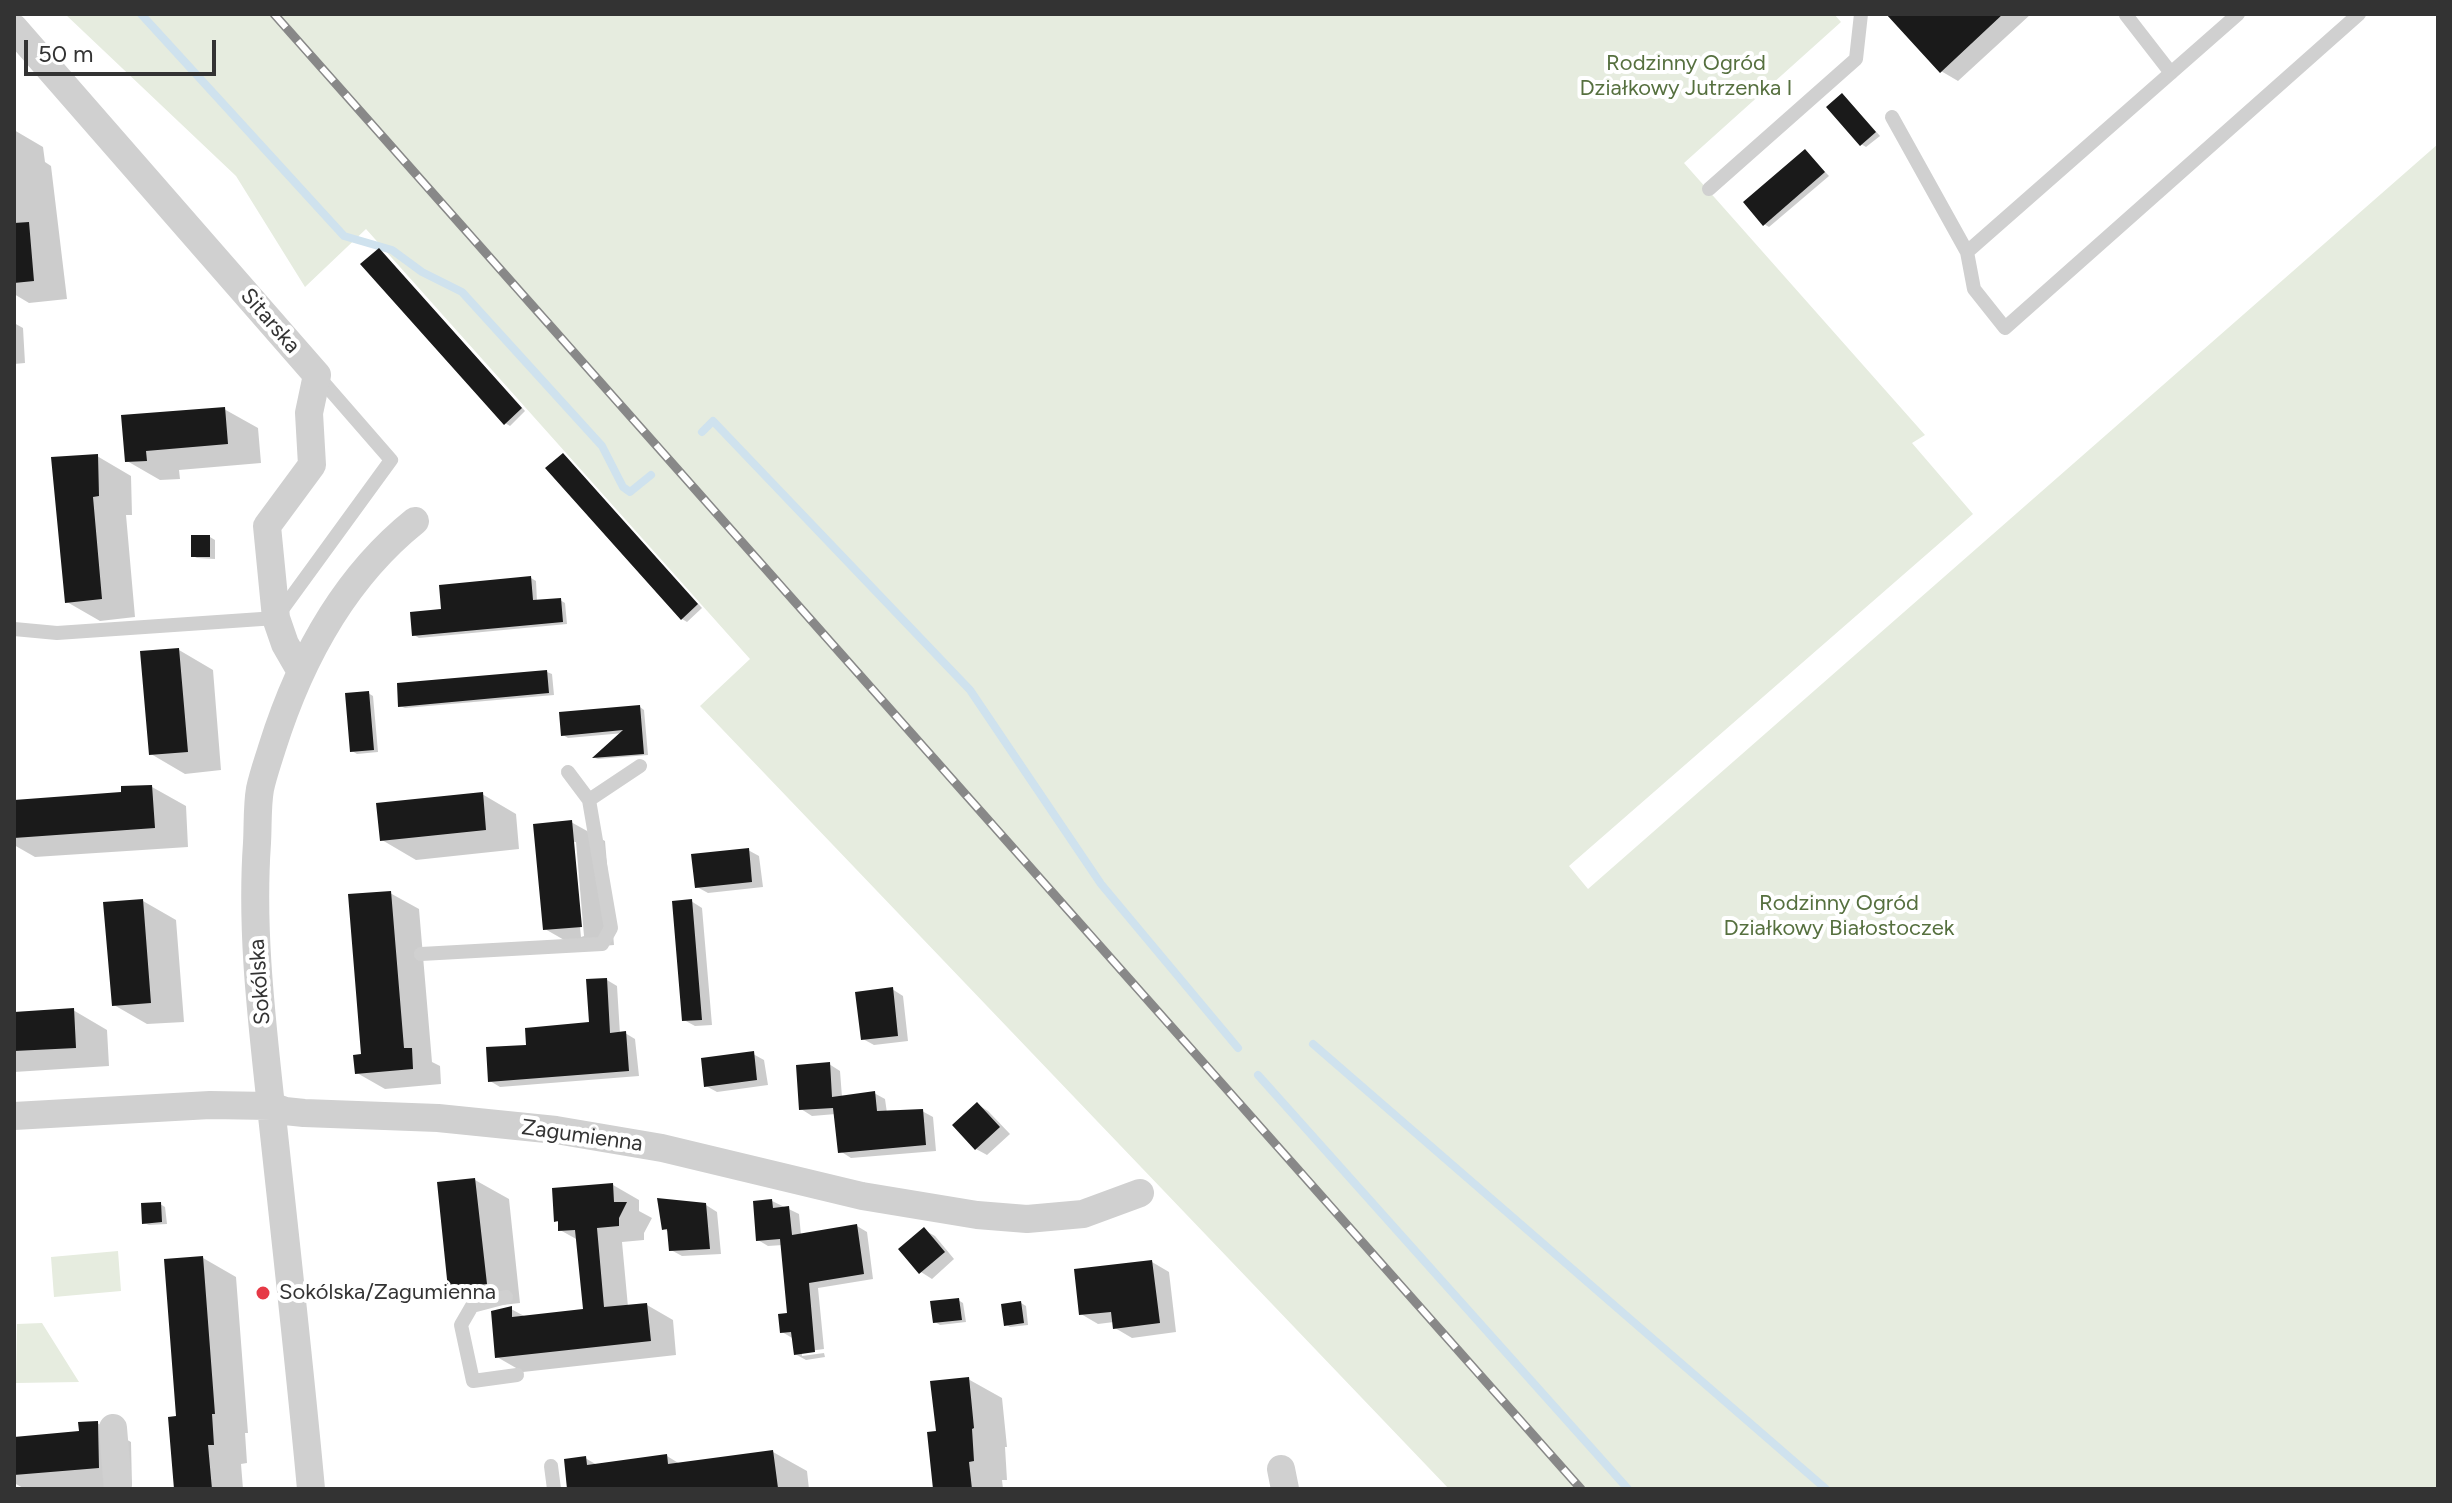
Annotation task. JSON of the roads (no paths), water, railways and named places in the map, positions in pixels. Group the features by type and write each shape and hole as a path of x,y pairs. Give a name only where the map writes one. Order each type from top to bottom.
{"street":[{"name":"Sitarska","path":"14,28 317,375 309,413 312,465 267,526 276,618 285,644 300,670"},
{"name":"Sokólska","path":"311,1489 256,958 255,875 260,789 300,670 352,587 380,554 415,521"},
{"name":"Zagumienna","path":"14,1116 210,1105 271,1106 304,1113 438,1118 556,1130 662,1148 862,1196 977,1215 1027,1219 1083,1214 1140,1193"},
{"path":"113,1428 118,1489"}],"lane":[{"path":"1709,189 1856,59 1861,14"},
{"path":"2126,14 2171,73"},
{"path":"1967,252 2238,14"},
{"path":"1892,117 1967,252 1974,289 2005,328 2359,14"},
{"path":"14,629 57,633 276,618 391,460 317,375"},
{"path":"589,800 640,766"},
{"path":"421,954 602,944 608,938 611,928 589,800 568,772"},
{"path":"506,1297 472,1306 461,1325 473,1381 517,1375"},
{"path":"551,1466 554,1489"}],"waterway":[{"path":"141,14 344,236 392,250 422,272 462,292 602,446 623,487 630,492 651,475"},
{"path":"702,432 713,421 970,690 1101,884 1238,1048"},
{"path":"1313,1044 1826,1489"},
{"path":"1258,1075 1628,1489"}],"railway":[{"path":"274,14 1581,1489"}],"place":[{"name":"Sokólska/Zagumienna","path":"263,1293"}],"park label":[{"name":"Rodzinny Ogród Działkowy Jutrzenka I","path":"1686,76"},
{"name":"Rodzinny Ogród Działkowy Białostoczek","path":"1839,916"}]}
